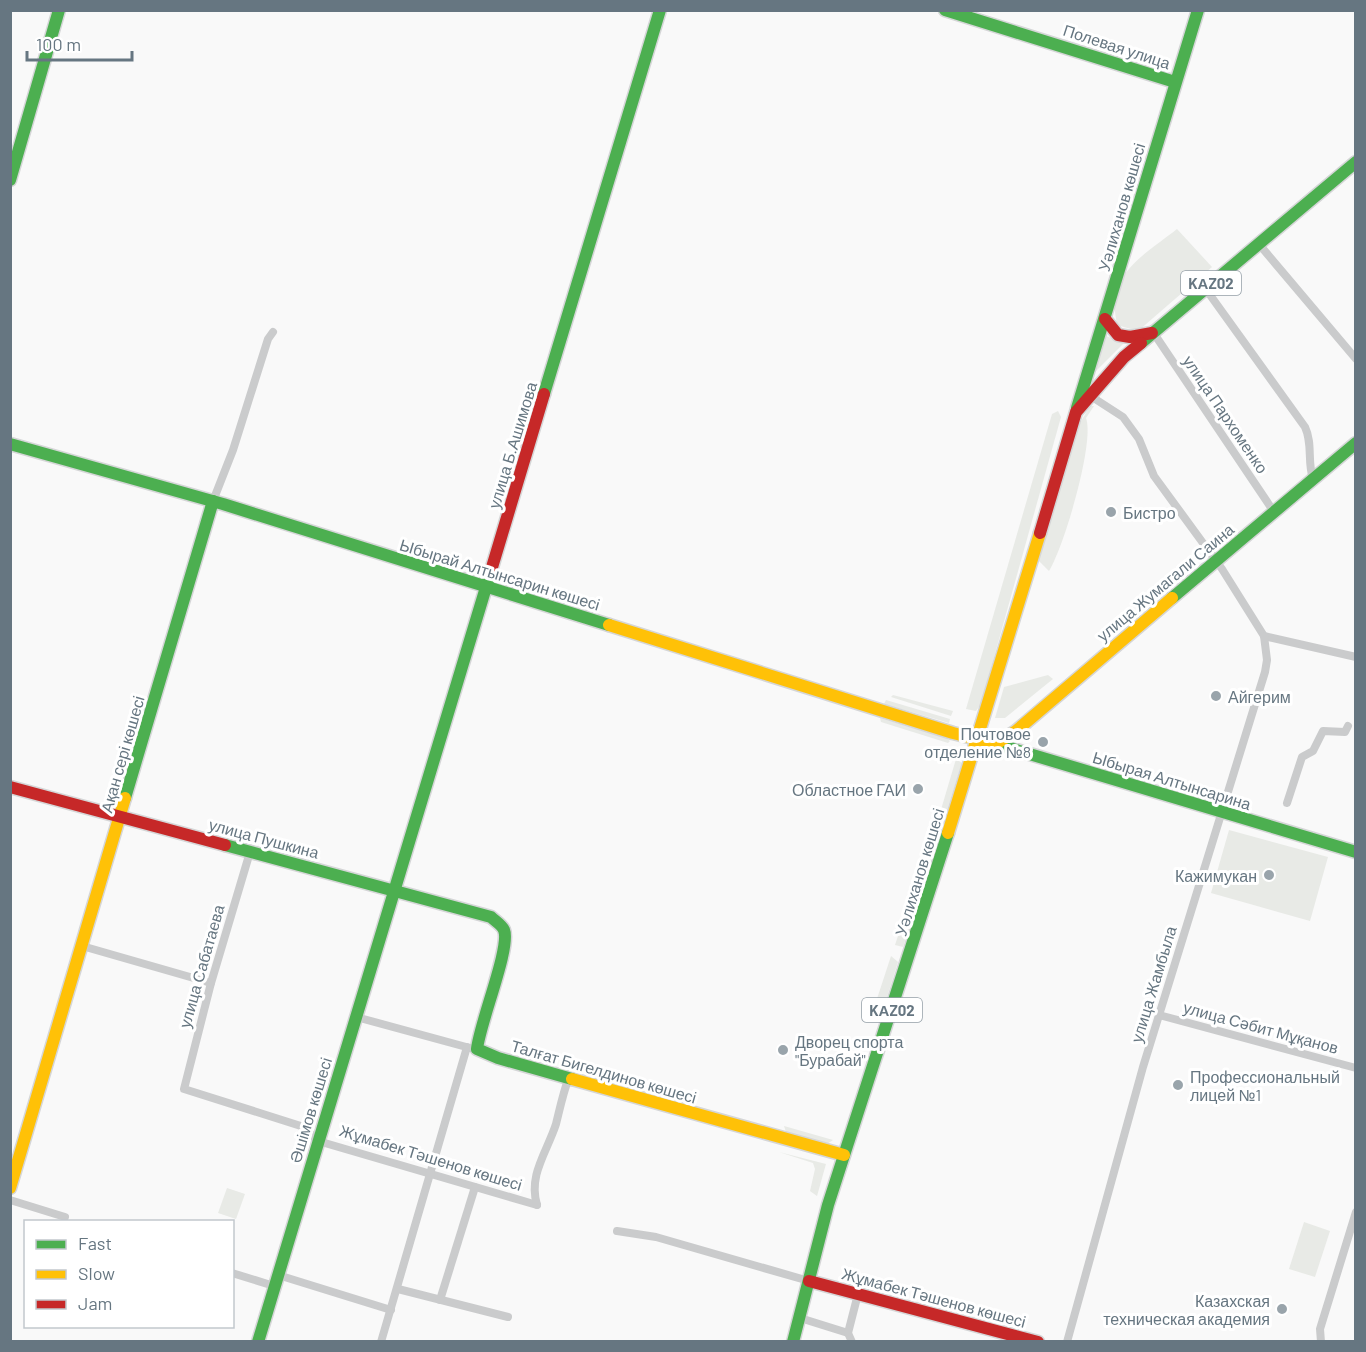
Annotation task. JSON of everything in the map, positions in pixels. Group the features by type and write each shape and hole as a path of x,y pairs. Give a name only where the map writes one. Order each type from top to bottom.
{"main road":[{"path":"10,180 59,10"},
{"name":"улица Б.Ашимова","path":"393,888 660,10"},
{"name":"Полевая улица","path":"945,10 1175,82"},
{"name":"Уәлиханов көшесі","path":"791,1341 800,1318 844,1155 978,740 1198,10"},
{"name":"Уәлиханов көшесі","path":"1076,412 1115,366 1153,332 1356,162"},
{"path":"1105,319 1111,330 1122,337 1133,338 1153,332"},
{"name":"улица Жумагали Саина","path":"996,744 1016,731 1356,443"},
{"name":"Ыбырай Алтынсарин көшесі","path":"10,444 213,501 978,740"},
{"name":"Ақан сері көшесі","path":"10,1188 213,501"},
{"name":"Ыбырая Алтынсарина","path":"978,740 1356,852"},
{"name":"улица Пушкина","path":"10,787 393,888 491,917 504,928 506,948 472,1048"},
{"name":"Әшімов көшесі","path":"258,1341 393,888"},
{"name":"Талғат Бигелдинов көшесі","path":"472,1048 844,1155"},
{"name":"Жұмабек Тәшенов көшесі","path":"809,1281 1038,1341"},
{"name":"KАZ02","path":"791,1341 809,1281"}],"street":[{"path":"1258,243 1356,359"},
{"path":"1205,288 1305,427 1309,440 1308,464 1313,479"},
{"name":"улица Пархоменко","path":"1153,332 1274,512"},
{"name":"Ақан сері көшесі","path":"213,501 233,450 268,339 273,333"},
{"path":"1089,395 1123,417 1139,439 1154,476 1215,561 1264,636 1356,657"},
{"name":"улица Жамбыла","path":"1067,1341 1159,1015 1265,672 1267,660 1264,636"},
{"path":"1287,802 1302,757 1313,752 1323,731 1345,732 1348,726"},
{"name":"улица Сабатаева","path":"184,1089 211,983 250,852"},
{"path":"82,946 211,983"},
{"name":"улица Сәбит Мұқанов","path":"1159,1015 1356,1068"},
{"name":"Талғат Бигелдинов көшесі","path":"356,1017 472,1048"},
{"path":"381,1341 472,1048"},
{"name":"Жұмабек Тәшенов көшесі","path":"184,1089 304,1126 318,1141 537,1205 534,1190 535,1175 555,1126 569,1077"},
{"path":"440,1300 475,1186"},
{"path":"10,1200 65,1217"},
{"path":"1321,1341 1320,1329 1355,1213"},
{"name":"Жұмабек Тәшенов көшесі","path":"617,1231 656,1237 809,1281"},
{"path":"234,1273 276,1281 391,1310"},
{"path":"398,1288 508,1317"},
{"path":"800,1318 850,1337 858,1294"}],"shaded area":[{"path":"1177,229 1212,267 1138,331 1117,325 1114,300 1124,276 1140,258"},
{"path":"1106,336 1124,343 1094,373"},
{"path":"1090,406 1094,406 1086,418 1088,430 1082,471 1070,518 1049,571 1038,560 1080,423"},
{"path":"1058,411 1061,417 981,704 976,711 966,709 1052,414"},
{"path":"1048,675 1053,679 1005,718 995,718 1004,687"},
{"path":"893,695 953,711 951,716 891,697"},
{"path":"886,700 950,719 949,723 884,704"},
{"path":"880,718 950,741 948,743 881,722"},
{"path":"956,759 962,763 944,820 937,823"},
{"name":"Кажимукан","path":"1229,830 1328,857 1310,921 1211,893"},
{"path":"928,850 933,852 921,891 915,891"},
{"path":"910,899 915,900 917,905 903,947 895,945"},
{"path":"891,956 898,962 882,1013 877,1019 873,1018 873,1011"},
{"path":"784,1126 833,1140 827,1144 786,1132"},
{"path":"779,1152 826,1164 817,1196 810,1191 815,1169 813,1163"},
{"path":"227,1188 245,1194 236,1219 218,1213"},
{"path":"1304,1222 1330,1231 1315,1277 1289,1269"}],"traffic: fast":[{"path":"10,180 59,10"},
{"path":"544,394 660,10"},
{"path":"945,10 1175,82"},
{"path":"1077,408 1198,10"},
{"path":"1141,343 1356,162"},
{"path":"1172,598 1356,443"},
{"path":"10,444 223,504 609,625"},
{"path":"125,798 213,501"},
{"path":"258,1342 490,574"},
{"path":"993,743 1356,852"},
{"path":"793,1342 828,1205 948,833"},
{"path":"225,845 491,917 503,928 505,939 477,1049 498,1058 572,1079"}],"traffic: slow":[{"path":"948,833 1040,533"},
{"path":"996,744 1016,731 1172,598"},
{"path":"609,625 953,733 993,743"},
{"path":"10,1188 125,798"},
{"path":"572,1079 844,1155"}],"traffic: jam":[{"path":"1105,319 1118,335 1130,337 1152,333"},
{"path":"1040,533 1076,412 1124,357 1141,343"},
{"path":"490,574 544,394"},
{"path":"10,787 225,845"},
{"path":"809,1281 1038,1342"}],"place":[{"name":"Бистро","path":"1111,512"},
{"name":"Айгерим","path":"1216,696"},
{"name":"Почтовое отделение №8","path":"1043,742"},
{"name":"Областное ГАИ","path":"918,789"},
{"name":"Кажимукан","path":"1269,875"},
{"name":"Дворец спорта \"Бурабай\"","path":"783,1050"},
{"name":"Профессиональный лицей №1","path":"1178,1085"},
{"name":"Казахская техническая академия","path":"1282,1309"}]}
